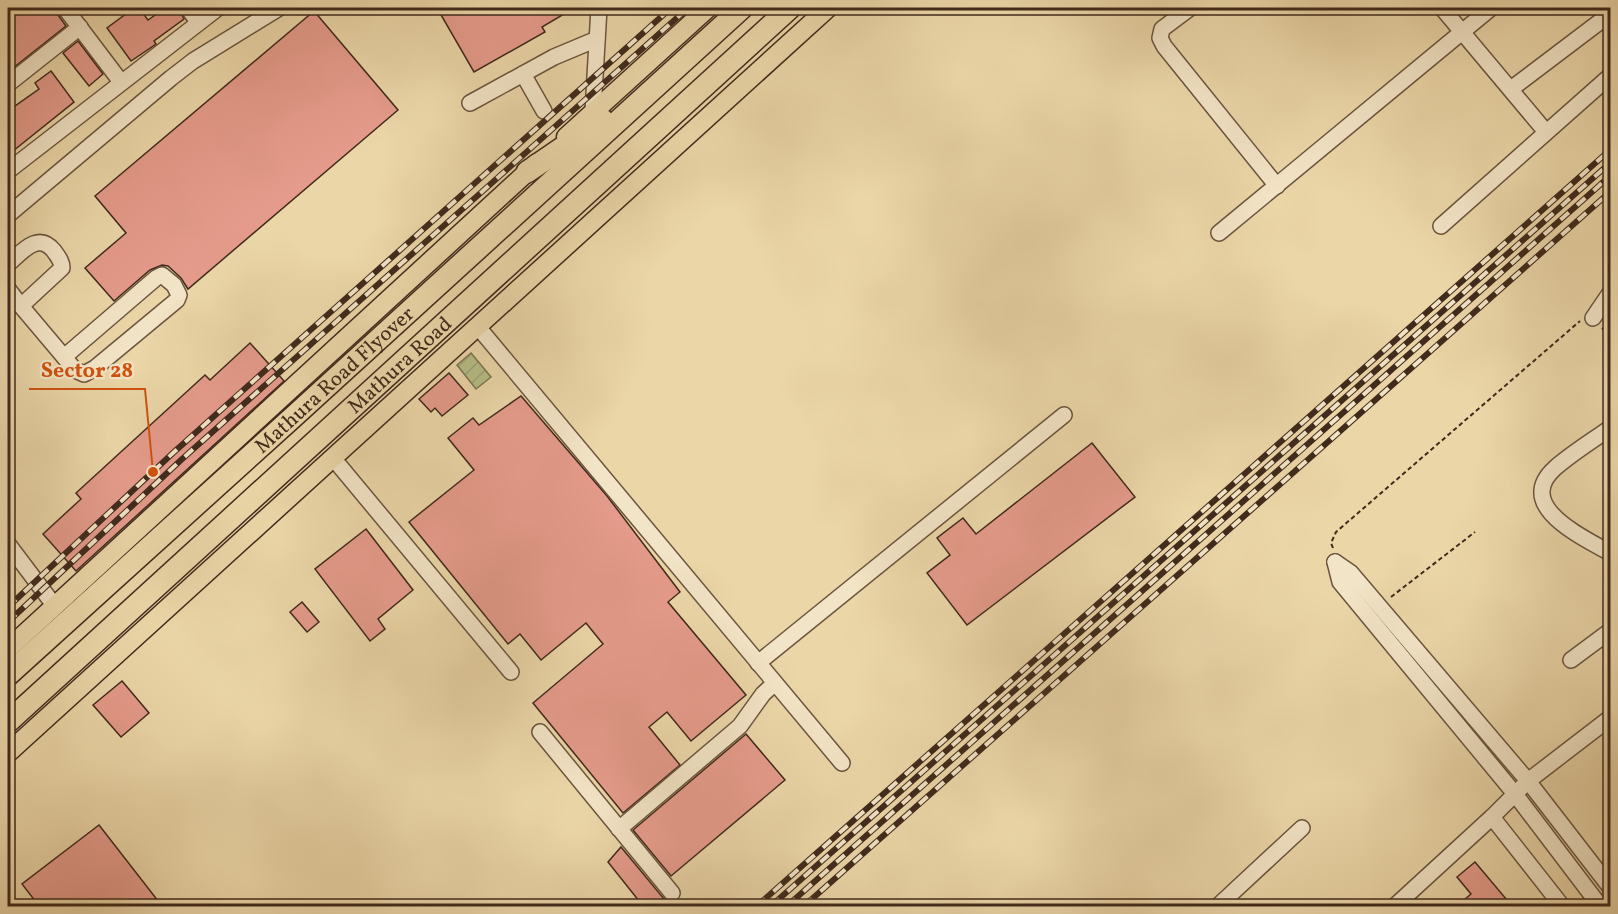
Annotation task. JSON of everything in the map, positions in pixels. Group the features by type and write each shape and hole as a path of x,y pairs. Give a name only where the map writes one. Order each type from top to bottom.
{"highway":[{"path":"527,172 660,82 742,8"},
{"name":"Mathura Road","path":"8,722 790,8"},
{"name":"Mathura Road Flyover","path":"8,675 660,82"}],"main road":[{"path":"8,649 708,8"},
{"path":"8,753 828,8"}],"street":[{"path":"65,8 121,82"},
{"path":"188,8 198,22"},
{"path":"8,171 218,8"},
{"path":"8,215 171,78 279,8"},
{"path":"593,111 599,8"},
{"path":"1442,8 1546,132"},
{"path":"1219,233 1461,30 1491,8"},
{"path":"1182,10 1160,33 1164,46 1277,186"},
{"path":"1511,89 1611,14"},
{"path":"8,84 80,27"},
{"path":"470,103 554,57 597,39"},
{"path":"523,74 544,111"},
{"path":"1441,226 1611,76"},
{"path":"8,264 37,242 44,242 50,246 62,262 59,272 21,306"},
{"path":"8,290 64,357 81,374 90,372 177,300 179,295 174,285 162,275 156,278 64,357"},
{"path":"1593,318 1611,293"},
{"path":"478,327 842,763"},
{"path":"758,663 1064,415"},
{"path":"1611,428 1553,470 1545,482 1541,497 1546,510 1574,532 1611,553"},
{"path":"333,458 511,672"},
{"path":"8,544 54,605"},
{"path":"1335,562 1351,573 1528,781 1608,880"},
{"path":"1335,562 1340,582 1515,794 1600,906"},
{"path":"1571,660 1611,631"},
{"path":"620,829 740,726 763,694 775,683"},
{"path":"1395,906 1528,781 1611,718"},
{"path":"540,732 672,893"},
{"path":"1492,817 1562,906"},
{"path":"1218,906 1302,828"}],"path":[{"path":"1335,562 1331,543 1336,532 1579,321 1593,318"},
{"path":"1379,606 1475,532"}],"green space":[{"path":"471,353 491,377 476,389 457,365"}],"building":[{"path":"13,8 53,8 66,26 8,72 8,12"},
{"path":"134,8 139,8 148,20 165,8 178,8 184,19 154,41 156,44 131,61 107,28"},
{"path":"437,8 560,8 564,14 542,27 545,32 474,72"},
{"path":"314,11 398,110 188,289 181,278 168,266 162,265 150,270 114,301 85,268 126,233 95,196"},
{"path":"78,41 103,74 89,86 63,53"},
{"path":"51,71 74,102 8,155 8,111 39,89 35,83"},
{"path":"250,343 284,381 76,571 43,534 81,499 76,493 205,375 210,380"},
{"path":"449,373 468,395 442,416 435,408 431,412 419,399"},
{"path":"521,396 607,496 680,592 668,602 746,695 691,741 667,712 649,727 680,765 623,813 533,703 603,644 586,623 541,660 520,634 508,644 409,522 474,470 448,438 473,418 479,425"},
{"path":"1092,443 1135,497 967,625 927,573 950,555 937,538 963,518 976,534"},
{"path":"366,529 413,590 378,619 385,629 370,641 315,569"},
{"path":"302,602 319,622 307,632 290,612"},
{"path":"122,681 149,713 121,737 93,705"},
{"path":"746,734 785,780 671,876 633,830"},
{"path":"99,825 162,906 39,906 22,884"},
{"path":"621,847 664,899 678,906 643,906 608,862"},
{"path":"1475,862 1512,906 1457,906 1471,894 1457,877"}],"railway":[{"path":"8,607 174,452 671,8"},
{"path":"8,622 181,460 688,8"},
{"path":"757,906 1610,150"},
{"path":"771,906 1610,163"},
{"path":"787,906 1610,176"},
{"path":"804,906 1610,192"}],"place":[{"name":"Sector 28","path":"153,472"}]}
